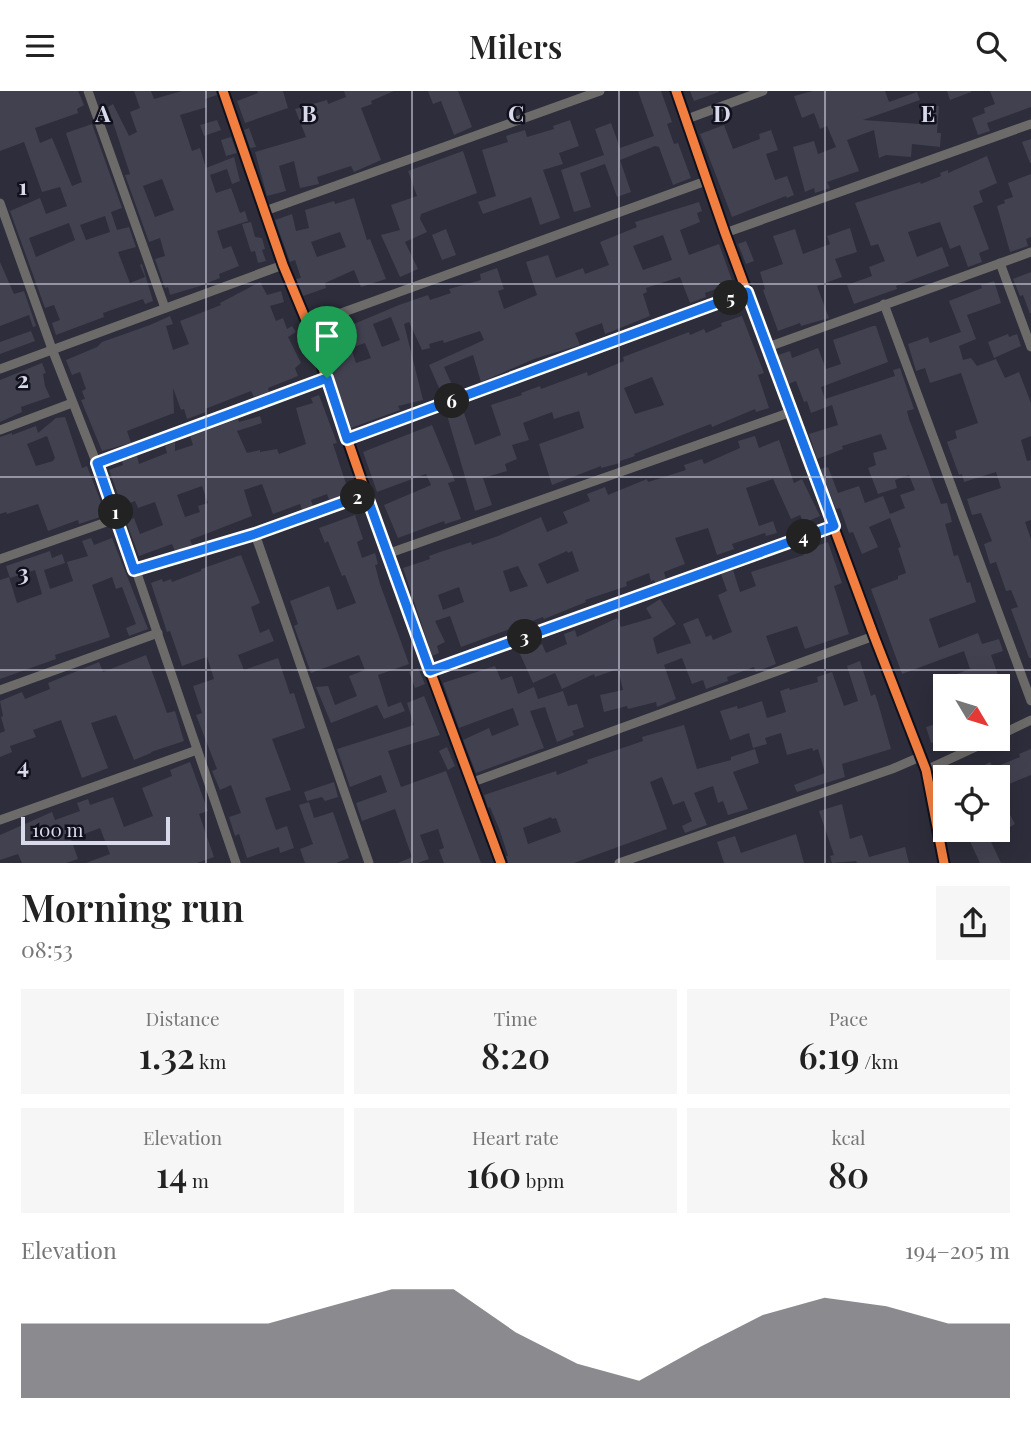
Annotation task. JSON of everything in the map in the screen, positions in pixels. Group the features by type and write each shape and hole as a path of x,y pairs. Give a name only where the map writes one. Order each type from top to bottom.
{"street":[{"path":"88,91 166,308"},
{"path":"265,211 600,91"},
{"path":"676,91 725,233 926,770 944,863"},
{"path":"687,119 763,91"},
{"path":"225,92 283,265 308,325 387,554 502,863"},
{"path":"725,233 1031,124"},
{"path":"308,325 706,181"},
{"path":"0,203 72,403 118,518 236,863"},
{"path":"768,347 1031,252"},
{"path":"1000,263 1031,347"},
{"path":"0,369 283,265"},
{"path":"347,439 747,292"},
{"path":"884,304 1031,701"},
{"path":"97,463 327,378"},
{"path":"0,430 72,403"},
{"path":"387,554 791,412"},
{"path":"134,570 255,534 366,494"},
{"path":"0,559 118,518"},
{"path":"430,671 834,526"},
{"path":"255,534 369,863"},
{"path":"0,690 158,633"},
{"path":"473,782 874,636"},
{"path":"1010,730 1031,720"},
{"path":"0,820 197,750"},
{"path":"926,770 966,751"},
{"path":"619,863 920,757"}],"building":[{"path":"0,91 78,91 84,105 77,109 78,113 35,128 40,143 52,138 72,186 82,182 66,133 92,124 122,208 111,212 117,230 129,227 136,247 118,252 130,283 145,277 140,265 142,264 153,301 145,304 143,299 103,313 104,317 56,335 52,323 60,320 54,305 45,308 10,211 40,198 46,214 67,206 60,187 42,192 24,142 0,151","holes":["105,216 110,232 86,240 80,225","69,223 75,240 36,257 29,238"]},
{"path":"134,91 151,91 154,99 182,91 216,91 217,95 205,99 207,107 180,115 192,151 200,148 206,168 234,157 240,181 232,184 227,169 210,175 216,193 231,188 240,213 245,211 248,221 217,231 223,249 231,246 239,266 219,274 220,278 170,295 155,259 165,256 160,238 149,242 125,175 130,174 108,107 113,104 129,136 137,132 130,112 140,108","holes":["162,179 174,210 155,217 143,186"]},
{"path":"257,91 283,91 288,108 245,123 237,101 258,93"},
{"path":"344,91 394,91 361,108 381,160 354,172 351,166 317,177 319,184 300,188 294,161 279,166 286,191 267,196 255,152 306,137 295,109 327,100 328,104 346,97"},
{"path":"428,91 458,91 472,127 454,135 441,101 433,104"},
{"path":"638,91 661,91 672,122 667,124 674,144 678,143 691,178 673,185 659,147 655,146 620,160 631,192 617,197 605,164 580,173 591,207 574,212 561,170 604,155 595,129 611,123 620,148 654,136"},
{"path":"690,91 719,91 719,92 694,101"},
{"path":"813,91 885,91 889,102 917,92 920,100 863,120 920,124 922,104 939,106 937,133 941,133 940,147 912,144 911,157 886,155 879,158 874,130 847,140 859,171 827,182 830,188 815,193 814,188 805,192 793,147 814,141 818,154 836,147 827,126 820,129 814,113 802,118 794,96"},
{"path":"947,91 971,91 971,92 950,100"},
{"path":"990,91 1031,91 1031,107 987,123 990,131 978,135 972,118 985,113 984,108 995,104"},
{"path":"217,120 221,130 204,136 200,125"},
{"path":"570,120 579,146 559,153 563,164 543,170 560,218 540,225 531,197 483,214 478,202 496,196 482,150 508,142 506,136 525,130 527,137 554,129 553,126"},
{"path":"724,125 733,149 760,139 759,134 771,130 778,150 766,154 775,180 787,176 794,195 732,217 700,134"},
{"path":"249,128 256,147 250,148 244,130"},
{"path":"231,137 237,153 226,156 221,140"},
{"path":"1031,139 1031,163 1030,163 1022,142"},
{"path":"463,151 477,193 421,214 420,219 427,232 405,242 418,269 400,277 381,235 400,230 391,205 417,196 408,171"},
{"path":"987,156 997,183 979,191 983,202 973,206 989,249 979,253 982,262 968,267 960,245 950,249 940,222 908,232 917,257 942,247 949,266 854,304 847,285 872,276 869,267 885,261 878,244 871,246 855,203 920,182 921,184 941,176 940,173 948,170 948,173"},
{"path":"1031,174 1031,237 1026,239 1028,246 1010,252 997,206 1013,197 1008,183"},
{"path":"354,198 367,240 370,239 386,279 361,287 354,270 325,283 326,288 303,296 296,279 301,278 295,260 290,262 275,220 292,214 296,231 309,228 305,210 334,201 335,204","holes":["340,232 346,247 317,257 311,242"]},
{"path":"699,202 702,211 697,213 700,222 680,230 689,255 719,244 733,283 705,293 706,297 690,303 680,277 646,288 647,292 643,294 650,316 605,334 602,323 575,333 580,345 534,359 481,382 473,355 444,367 452,385 440,390 429,365 484,340 480,331 444,343 443,340 429,344 430,348 422,350 409,322 404,324 423,400 398,406 400,410 351,428 321,341 399,305 428,295 430,300 451,293 449,289 481,280 480,274 497,268 504,289 498,291 504,309 537,295 526,262 548,255 556,278 583,268 585,274 609,265 600,242 637,227 635,222","holes":["663,235 672,260 643,270 633,246","391,317 400,340 382,347 373,324","365,343 371,358 356,363 351,348"]},
{"path":"251,222 255,237 262,238 266,261 258,263 255,251 251,252 242,224"},
{"path":"850,228 857,252 835,259 842,277 817,286 829,318 801,326 800,323 778,331 763,290 765,289 760,272 783,264 773,236 795,229 803,254 830,244 827,236"},
{"path":"446,229 456,255 442,260 432,235"},
{"path":"746,241 754,261 746,264 738,244"},
{"path":"0,262 14,294 24,291 36,326 33,327 29,315 0,326"},
{"path":"1031,272 1031,313 1030,314 1013,279"},
{"path":"994,281 1001,303 967,315 976,339 959,346 963,360 971,358 977,366 996,359 1005,378 1019,372 1031,403 1031,436 1021,440 1027,461 1031,460 1031,520 1025,522 1031,539 1031,658 1011,609 1018,607 1011,590 1006,591 996,562 990,564 984,544 992,541 981,513 972,515 967,499 1001,488 996,472 964,482 947,442 957,438 955,431 978,423 961,373 930,383 925,368 916,371 908,344 928,337 930,343 961,332 949,301"},
{"path":"260,282 267,295 281,291 284,302 270,306 276,321 283,318 287,329 292,326 296,332 288,337 301,363 295,368 298,376 268,388 269,392 254,397 251,391 187,419 173,388 174,413 127,431 131,443 102,451 81,400 85,399 82,391 86,389 80,372 72,375 66,360 97,347 102,342 170,316 173,324 166,326 173,350 189,344 180,321 221,305 220,303"},
{"path":"742,316 764,373 758,375 769,408 756,412 755,409 712,427 711,424 634,454 635,456 620,463 601,466 552,485 539,444 584,428 579,411 554,419 552,412 523,423 529,440 512,445 517,459 505,464 507,471 483,478 492,505 475,511 447,415 458,411 459,415 464,413 475,445 501,435 491,405 540,386 541,389 587,372 588,376 624,361 623,357 689,332 690,335 704,329 706,333 722,326 721,323","holes":["652,377 664,405 635,414 624,388"]},
{"path":"876,326 888,362 821,387 825,399 895,376 893,370 900,368 914,409 907,411 909,419 941,504 947,503 952,522 945,524 954,556 958,555 976,602 929,619 939,648 978,633 982,644 999,639 1003,651 991,655 998,674 957,674 970,669 964,651 902,674 871,589 898,579 898,576 906,573 898,548 901,547 890,518 869,527 878,547 862,554 853,532 849,533 840,508 836,509 820,469 828,467 838,493 859,486 865,503 883,496 890,514 905,508 900,495 915,490 909,475 895,480 897,488 878,494 868,468 876,465 873,453 887,449 881,434 842,446 843,449 817,459 809,434 838,425 832,405 811,413 796,381 788,384 778,355 790,351 792,358 818,348 826,369 841,364 833,340"},
{"path":"31,331 35,341 0,354 0,342"},
{"path":"1008,334 1009,337 1017,334 1021,346 994,358 988,342"},
{"path":"42,363 46,373 43,374 45,386 50,397 21,407 22,412 0,422 0,380"},
{"path":"319,395 337,443 333,444 349,493 329,500 327,494 311,500 313,506 302,510 300,504 273,514 262,484 244,490 252,516 190,540 192,545 175,551 172,544 139,556 126,521 134,518 140,534 163,525 155,502 138,508 135,501 122,506 109,470 123,465 122,461 137,456 139,464 167,453 165,446 175,442 175,451 193,445 190,436 238,419 239,422 260,416 262,423 237,431 247,453 277,449 279,454 306,444 296,408 313,403 311,398","holes":["202,486 208,503 198,506 200,512 185,517 177,495"]},
{"path":"65,417 82,468 87,466 106,515 79,524 78,520 48,531 38,504 0,514 0,437 36,426 38,433 56,418","holes":["47,436 55,458 36,466 27,444"]},
{"path":"432,425 455,481 448,483 461,519 445,524 444,521 398,538 384,505 431,485 426,474 377,492 363,452"},
{"path":"755,436 759,448 779,440 794,483 802,479 820,516 804,523 800,515 791,519 773,479 746,488 759,526 773,521 777,533 766,536 765,533 732,544 734,549 717,555 708,528 675,538 685,564 664,572 666,579 655,583 654,580 651,581 649,573 626,582 627,586 585,600 586,602 544,619 543,617 461,647 450,616 435,621 445,642 437,646 439,653 432,656 403,568 430,559 429,556 443,551 498,536 541,517 547,532 568,523 563,512 590,501 587,494 605,487 608,495 647,479 648,482 686,470 684,465 702,459 704,464 740,448 738,441","holes":["572,551 579,571 547,584 538,564","518,566 528,586 510,592 503,571","459,587 464,602 443,610 438,595"]},
{"path":"355,515 363,539 357,542 362,558 375,553 380,584 409,664 378,675 388,707 401,702 405,711 384,719 377,705 331,723 316,687 328,686 335,705 357,696 349,676 365,670 359,655 311,673 294,626 298,624 290,601 329,586 337,610 356,603 345,575 342,576 328,541 325,543 319,528"},
{"path":"91,538 94,545 112,538 148,629 129,636 126,628 136,624 122,587 116,589 112,577 92,585 110,637 55,655 56,659 0,679 0,580 9,577 17,603 42,594 35,570 10,578 6,566 50,551 52,558 62,554 65,563 44,570 50,589 73,581 67,562 88,556 82,541"},
{"path":"828,542 842,583 834,586 849,634 805,649 797,626 766,636 776,664 756,672 754,667 727,677 728,681 706,689 703,680 692,684 682,658 664,665 676,699 657,707 656,702 604,712 600,695 623,690 618,669 595,677 594,674 562,689 555,673 533,683 520,654 542,644 546,653 567,644 564,634 575,630 577,637 617,618 621,627 652,618 646,608 660,599 676,624 653,638 657,654 691,643 683,624 698,618 706,637 711,635 713,640 732,632 718,595 727,591 721,574 733,570 740,592 756,586 751,572 804,555 802,551"},
{"path":"241,555 260,603 251,607 260,633 269,629 274,641 238,655 244,670 278,658 290,694 294,693 305,728 272,739 291,790 265,798 276,830 287,826 294,848 280,853 279,847 247,858 239,834 235,836 229,817 241,813 231,785 220,790 212,771 217,769 196,715 202,713 193,686 214,679 207,657 182,666 170,631 167,632 151,583 162,579 163,582 171,579 172,582"},
{"path":"146,655 167,713 175,711 184,741 134,760 116,715 91,723 108,768 82,778 61,720 33,730 36,737 10,746 12,752 0,757 0,733 5,731 0,701 22,692 25,699 50,689 48,683 99,662 103,672"},
{"path":"860,661 871,696 875,694 891,749 842,764 845,777 797,792 794,785 825,773 818,749 813,751 812,748 787,755 781,733 765,738 767,744 753,748 749,733 730,740 720,711 737,706 738,709 762,701 767,718 786,712 780,691 818,682 817,677 832,672 844,706 858,701 847,666"},
{"path":"495,666 501,680 512,676 518,694 534,687 538,699 563,691 568,706 577,704 584,727 572,731 574,735 557,742 545,707 530,711 544,748 476,773 463,740 489,728 492,736 519,725 513,708 459,728 443,683"},
{"path":"418,668 425,684 415,688 409,672"},
{"path":"424,696 440,735 388,751 401,787 446,771 481,863 444,863 439,850 444,848 438,829 420,835 429,859 418,863 398,863 412,857 395,809 362,821 356,803 387,792 381,775 350,787 337,749 414,725 407,703"},
{"path":"684,725 697,769 731,760 731,757 755,749 759,763 733,772 748,809 728,815 723,801 718,803 713,786 694,793 707,825 685,833 682,826 692,821 684,801 673,805 662,777 650,782 667,829 574,863 508,863 500,831 484,795 556,771 557,775 588,763 587,760 643,741 642,737","holes":["551,817 556,818 561,832 528,844 523,828"]},
{"path":"933,725 933,742 931,743 926,727"},
{"path":"447,747 455,766 448,770 439,751"},
{"path":"1031,749 1031,775 1010,784 1010,765 1000,765 1020,757 1019,754"},
{"path":"190,762 208,811 199,814 214,857 197,863 86,863 110,854 100,828 71,839 78,859 66,863 22,863 18,854 0,860 0,835 52,812 55,820 80,811 77,803 88,799 90,805 113,797 124,827 153,816 142,788 172,776 170,770"},
{"path":"334,782 338,797 325,801 322,797 307,801 304,792"},
{"path":"309,802 314,818 333,812 349,858 336,863 305,863 300,849 313,844 299,805"},
{"path":"842,804 850,839 862,835 869,857 905,847 909,863 832,863 830,856 834,855 819,811"},
{"path":"796,834 804,863 724,863 717,842 735,836 741,853"},
{"path":"970,842 991,842 1001,863 980,863"}],"cycle path":[{"path":"223,91 387,554 501,863"},
{"path":"676,91 725,233 926,770 944,863"}],"route":[{"path":"747,292 834,526 430,671 366,494 255,534 134,570 97,463 327,378 347,439 747,292"}]}
